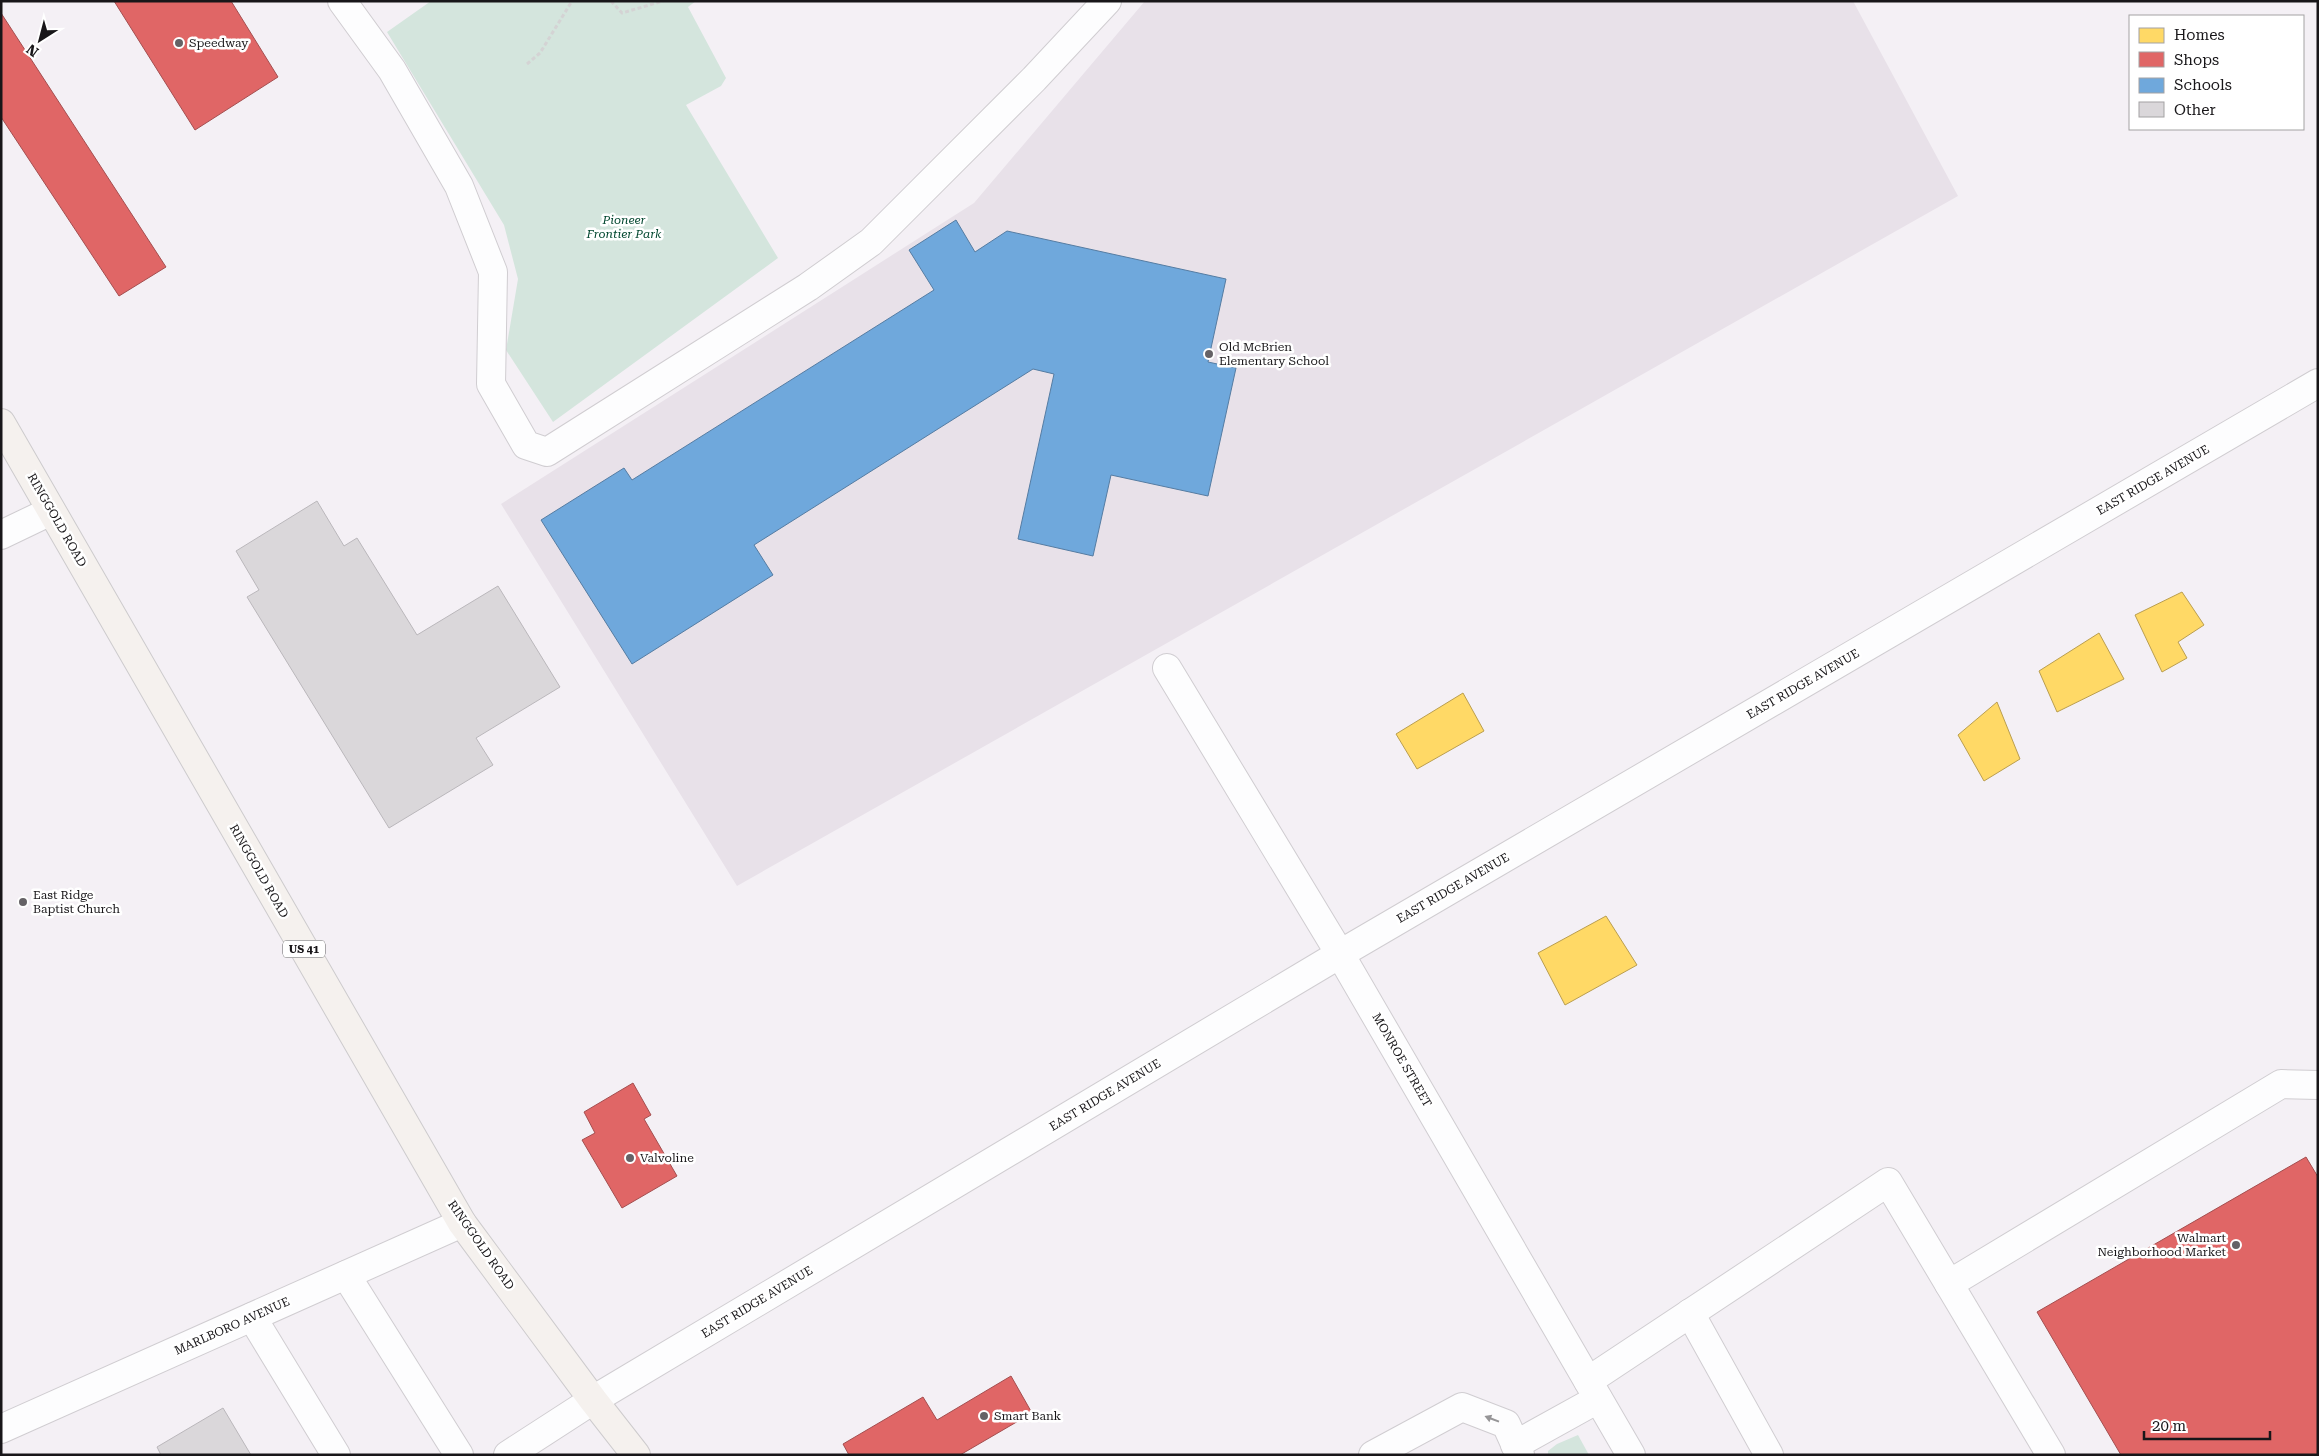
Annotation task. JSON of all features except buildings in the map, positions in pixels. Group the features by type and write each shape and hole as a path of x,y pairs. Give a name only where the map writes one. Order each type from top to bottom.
{"main road":[{"name":"RINGGOLD ROAD","path":"1,423 462,1223 592,1400 636,1455"}],"street":[{"path":"342,1 392,70 459,186 493,272 492,384 526,445 547,452 808,287 871,242 1034,79 1107,1"},
{"name":"EAST RIDGE AVENUE","path":"508,1455 592,1400 1340,954 2318,383"},
{"path":"1,534 52,511"},
{"name":"MONROE STREET","path":"1167,668 1340,954 1630,1455"},
{"path":"1949,1284 2281,1084 2318,1086"},
{"path":"1373,1455 1462,1408 1506,1424 1518,1450 1690,1313 1888,1182 2051,1455"},
{"name":"MARLBORO AVENUE","path":"1,1429 462,1223"},
{"path":"346,1275 459,1455"},
{"path":"1690,1313 1769,1455"},
{"path":"252,1317 336,1455"}],"path":[{"path":"527,64 540,54 572,1"},
{"path":"612,1 622,13 663,1"}],"shaded area":[{"name":"Old McBrien Elementary School","path":"1145,1 1853,1 1958,196 737,886 501,504 974,203"}],"green space":[{"name":"Pioneer Frontier Park","path":"431,1 696,1 688,7 726,78 721,86 686,105 778,258 553,422 506,350 518,279 504,225 387,32"},
{"path":"1578,1435 1589,1455 1548,1455 1548,1451 1557,1444"}],"place":[{"name":"Speedway","path":"179,43"},
{"name":"Old McBrien Elementary School","path":"1209,354"},
{"name":"East Ridge Baptist Church","path":"23,902"},
{"name":"Valvoline","path":"630,1158"},
{"name":"Walmart Neighborhood Market","path":"2236,1245"},
{"name":"Smart Bank","path":"984,1416"}]}
